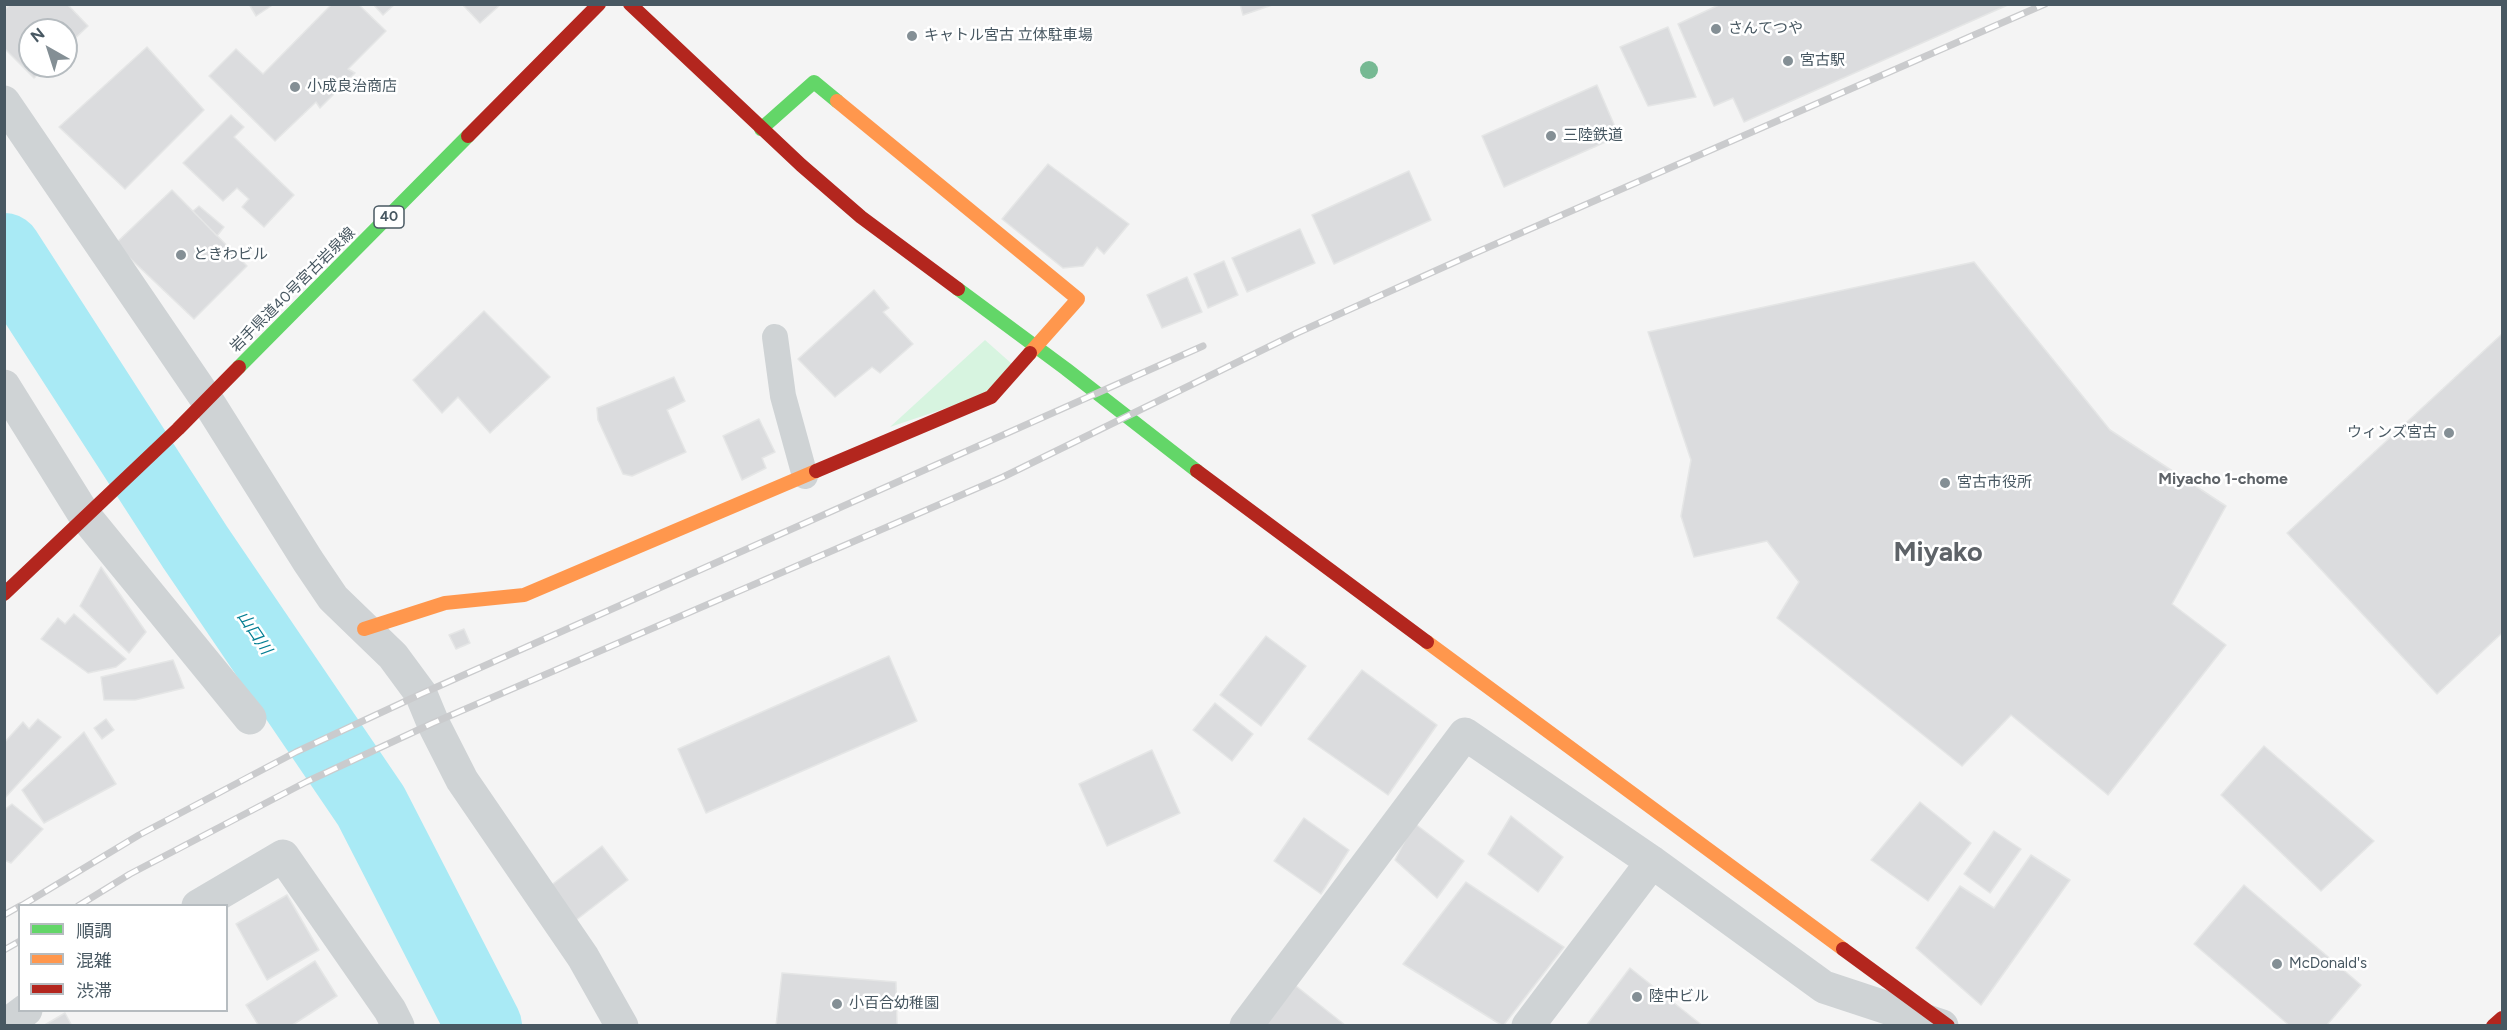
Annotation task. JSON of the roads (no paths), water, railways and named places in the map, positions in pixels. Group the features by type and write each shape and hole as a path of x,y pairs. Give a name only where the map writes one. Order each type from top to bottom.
{"main road":[{"name":"岩手県道40号宮古岩泉線","path":"4,594 178,429 599,4"},
{"path":"630,4 761,129 861,217 1066,369 1248,511 1948,1026"},
{"path":"364,629 445,603 524,595 991,397 1078,299 814,82 761,129"},
{"path":"2493,1026 2502,1018"}],"street":[{"path":"4,102 207,400 333,598 393,656 421,694 462,780 583,957 622,1026"},
{"path":"4,386 85,516 250,718"},
{"path":"1246,1026 1465,734 1652,862 1824,987 1942,1026"},
{"path":"201,904 283,856 390,1010 398,1026"},
{"path":"1528,1026 1652,862"},
{"path":"5,1026 25,1012"}],"lane":[{"path":"775,337 783,396 805,476"}],"waterway":[{"name":"山口川","path":"4,251 195,547 371,806 484,1026"}],"railway":[{"path":"81,904 130,874 306,782 433,723 1003,477 1297,333 2045,4"},
{"path":"24,904 139,835 296,752 421,694 1203,346"},
{"path":"4,915 18,907"},
{"path":"4,950 18,942"}],"place":[{"name":"さんてつや","path":"1716,29"},
{"name":"キャトル宮古 立体駐車場","path":"912,36"},
{"name":"宮古駅","path":"1788,61"},
{"name":"小成良治商店","path":"295,87"},
{"name":"三陸鉄道","path":"1551,136"},
{"name":"ときわビル","path":"181,255"},
{"name":"ウィンズ宮古","path":"2449,433"},
{"name":"宮古市役所","path":"1945,483"},
{"name":"McDonald's","path":"2277,964"},
{"name":"陸中ビル","path":"1637,997"},
{"name":"小百合幼稚園","path":"837,1004"}],"district":[{"name":"Miyacho 1-chome","path":"2223,479"},
{"name":"Miyako","path":"1938,553"}]}
